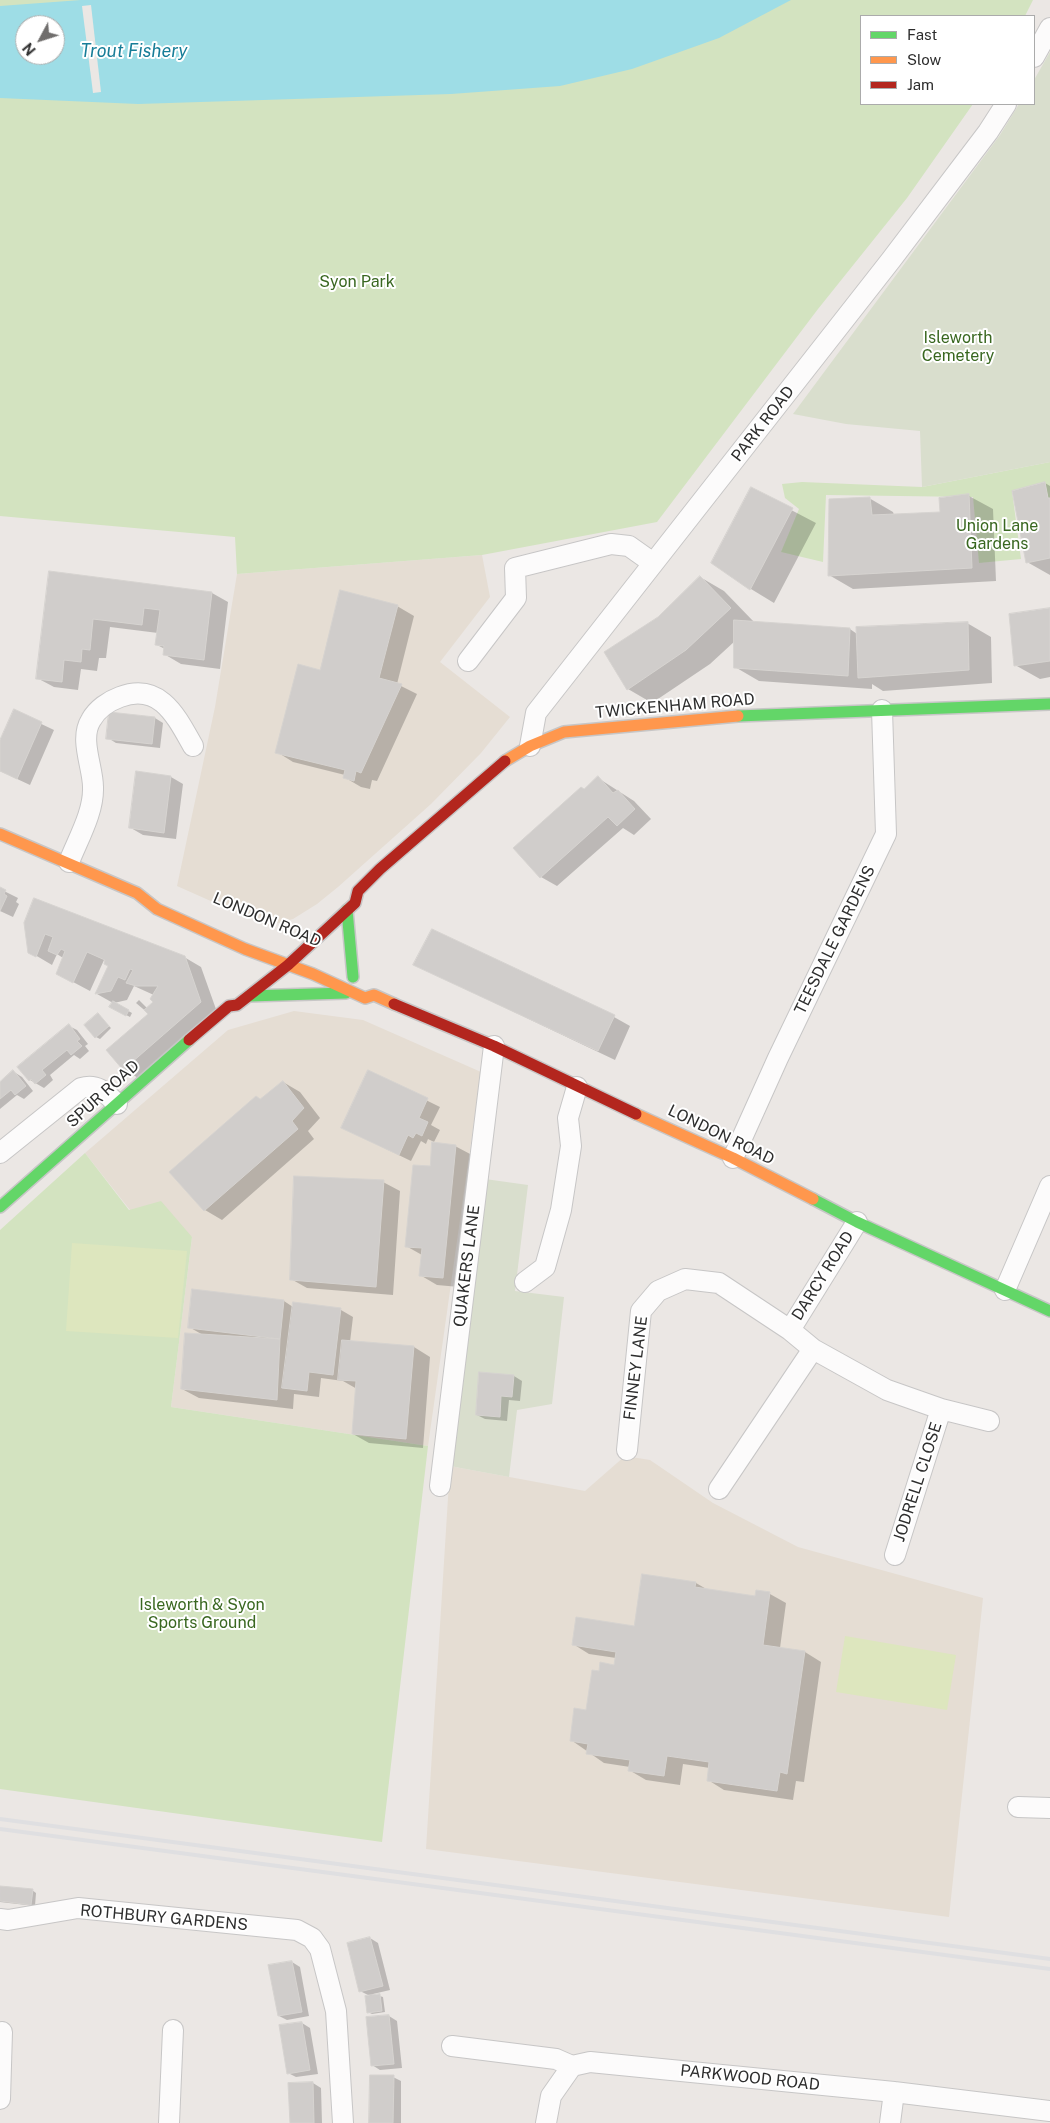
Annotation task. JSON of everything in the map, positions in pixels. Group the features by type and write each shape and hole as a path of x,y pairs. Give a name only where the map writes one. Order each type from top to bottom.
{"main road":[{"name":"TWICKENHAM ROAD","path":"345,893 358,890 488,776 530,746 564,732 630,724 741,716 1050,704"},
{"name":"LONDON ROAD","path":"0,834 69,862 137,893 157,909 274,955 288,965 365,998 365,984"},
{"name":"TWICKENHAM ROAD","path":"288,965 297,951 355,903 358,890"},
{"name":"LONDON ROAD","path":"137,893 153,893"},
{"path":"347,910 348,943 365,984"},
{"name":"LONDON ROAD","path":"297,951 316,959"},
{"path":"258,969 274,955"},
{"name":"SPUR ROAD","path":"0,1208 229,1006 236,1005 249,996 288,965"},
{"name":"LONDON ROAD","path":"338,970 577,1087 733,1158 857,1222 1050,1311"},
{"name":"SPUR ROAD","path":"229,1006 230,998 239,987"},
{"path":"249,996 324,992 352,993"}],"street":[{"path":"1035,55 1050,28"},
{"name":"PARK ROAD","path":"530,746 536,713 946,188 1005,105"},
{"path":"468,661 516,598 515,568 611,544 629,546 653,563"},
{"path":"69,862 92,803 94,786 86,745 90,720 108,702 132,693 156,696 176,716 193,746"},
{"name":"TEESDALE GARDENS","path":"733,1158 778,1058 886,834 882,710"},
{"name":"QUAKERS LANE","path":"440,1486 494,1046"},
{"path":"0,1153 81,1088 92,1085 101,1089 117,1104"},
{"path":"525,1282 545,1267 561,1210 570,1146 568,1118 577,1087"},
{"path":"1005,1290 1050,1186"},
{"name":"DARCY ROAD","path":"790,1330 857,1222"},
{"name":"FINNEY LANE","path":"626,1450 641,1311 658,1291 685,1279 719,1283 790,1330 814,1350 887,1390 941,1409 989,1421"},
{"path":"719,1489 814,1350"},
{"name":"JODRELL CLOSE","path":"895,1556 941,1409"},
{"path":"1018,1807 1050,1808"},
{"name":"ROTHBURY GARDENS","path":"0,1920 78,1908 297,1930 312,1938 320,1949 336,2010 343,2123"},
{"path":"169,2123 173,2030"},
{"path":"0,2099 2,2032"},
{"name":"PARKWOOD ROAD","path":"452,2046 556,2058 572,2066 590,2062 894,2092 1050,2111"},
{"path":"546,2123 551,2096 572,2066"},
{"path":"890,2123 894,2092"}],"shaded area":[{"path":"482,555 490,597 440,662 510,717 481,753 431,804 338,887 317,904 293,919 267,926 177,886 215,707 237,574"},
{"path":"294,1011 363,1020 481,1072 428,1446 171,1407 192,1237 130,1210 85,1153 228,1030"},
{"path":"625,1456 650,1460 713,1503 798,1547 983,1598 949,1917 426,1849 450,1466 585,1491"}],"green space":[{"name":"Syon Park","path":"0,0 1033,0 1026,15 860,15 860,105 972,105 907,198 818,309 657,522 482,555 237,574 235,537 0,516"},
{"name":"Isleworth Cemetery","path":"1050,52 1050,462 922,487 920,431 846,424 793,414 1000,135 1018,105 1035,105 1035,78"},
{"name":"Union Lane Gardens","path":"1050,462 1050,498 1048,498 1045,482 1012,491 1021,559 979,563 973,497 826,495 823,562 781,552 799,509 785,498 782,484 802,482 922,487"},
{"name":"Isleworth & Syon Sports Ground","path":"85,1153 129,1210 161,1201 192,1237 171,1407 428,1446 382,1842 0,1789 0,1230"},
{"path":"485,1179 528,1185 515,1291 564,1297 552,1404 517,1410 509,1477 450,1466"},
{"path":"72,1243 187,1251 178,1338 66,1331"},
{"path":"845,1636 956,1655 947,1710 836,1692"}],"water":[{"name":"Trout Fishery","path":"81,0 791,0 719,38 632,69 560,86 451,94 138,104 0,98 0,6"}],"pier":[{"path":"91,5 101,92 93,93 82,6"}],"building":[{"path":"1045,482 1048,498 1050,498 1050,558 1026,563 1012,491"},
{"path":"751,487 793,508 750,590 711,563"},
{"path":"969,494 972,568 828,576 829,499 870,497 872,515 940,512 939,498"},
{"path":"49,571 212,592 204,660 163,655 164,646 155,645 160,610 144,608 142,625 93,619 90,650 82,649 81,662 64,660 62,682 36,679"},
{"path":"700,576 731,608 686,650 627,690 604,652 658,617"},
{"path":"340,590 398,605 379,678 402,684 361,773 356,771 354,781 343,778 345,770 275,753 298,664 320,670"},
{"path":"1050,608 1050,661 1014,666 1009,614"},
{"path":"734,620 850,628 848,676 734,668"},
{"path":"968,622 969,670 858,678 856,627"},
{"path":"14,709 42,722 17,779 0,771 0,740"},
{"path":"109,712 155,717 152,744 106,739"},
{"path":"136,771 171,776 164,833 129,828"},
{"path":"598,776 613,793 618,790 635,809 617,826 608,817 540,878 513,848 581,787 584,789"},
{"path":"0,887 6,890 4,894 7,896 0,911"},
{"path":"34,898 185,956 201,1002 123,1070 106,1050 148,1014 144,1010 153,1002 150,999 158,986 136,986 126,983 133,970 130,969 125,980 118,977 111,991 95,994 108,966 104,964 105,960 87,952 73,983 56,974 65,951 61,949 57,955 48,951 53,937 45,934 36,957 28,953 24,923"},
{"path":"432,929 615,1015 598,1051 413,965"},
{"path":"113,1001 129,1010 126,1016 109,1007"},
{"path":"98,1013 109,1026 95,1038 84,1025"},
{"path":"69,1024 80,1039 77,1041 82,1046 71,1055 67,1050 42,1070 46,1075 35,1084 31,1079 29,1081 17,1067"},
{"path":"13,1070 26,1086 15,1095 11,1090 0,1099 0,1082"},
{"path":"368,1070 428,1098 419,1118 428,1122 422,1136 416,1133 413,1138 408,1135 399,1155 341,1128"},
{"path":"283,1081 304,1108 292,1121 298,1129 204,1211 169,1172 256,1096 260,1099"},
{"path":"432,1142 456,1145 443,1278 419,1276 422,1248 405,1247 413,1165 430,1166"},
{"path":"294,1176 384,1180 376,1287 290,1280"},
{"path":"192,1289 284,1300 280,1339 188,1328"},
{"path":"293,1302 341,1308 333,1375 309,1372 307,1391 282,1388"},
{"path":"185,1333 280,1339 277,1400 181,1389"},
{"path":"342,1340 414,1346 406,1439 352,1434 356,1381 338,1380"},
{"path":"479,1372 514,1375 512,1397 501,1396 500,1417 476,1415"},
{"path":"642,1574 696,1582 695,1587 755,1596 756,1590 770,1592 763,1645 805,1651 787,1774 780,1772 777,1791 707,1781 709,1762 667,1756 664,1776 628,1771 630,1760 586,1754 588,1744 570,1741 574,1708 586,1710 592,1670 599,1671 600,1662 614,1665 616,1652 572,1645 576,1617 634,1626"},
{"path":"0,1886 33,1889 31,1905 0,1901"},
{"path":"370,1937 383,1986 359,1992 347,1943"},
{"path":"292,1961 302,2012 278,2016 268,1965"},
{"path":"380,1994 382,2011 367,2013 365,1996"},
{"path":"389,2015 394,2064 371,2066 366,2017"},
{"path":"302,2022 310,2070 287,2074 279,2025"},
{"path":"370,2075 394,2075 393,2123 369,2123"},
{"path":"313,2082 314,2123 290,2123 288,2083"}],"railway":[{"path":"0,1819 1050,1959"},
{"path":"0,1829 1050,1969"}],"traffic: fast":[{"path":"738,716 1050,704"},
{"path":"347,910 353,977"},
{"path":"249,996 346,993"},
{"path":"0,1207 189,1040"},
{"path":"813,1199 857,1222 1050,1311"}],"traffic: slow":[{"path":"505,761 530,746 564,732 738,716"},
{"path":"0,834 137,893 157,909 245,949 313,974 365,998 374,995 394,1004"},
{"path":"636,1114 733,1158 813,1199"}],"traffic: jam":[{"path":"288,965 355,903 358,891 380,869 505,761"},
{"path":"189,1040 229,1006 237,1005 288,965"},
{"path":"394,1004 494,1046 636,1114"}]}
